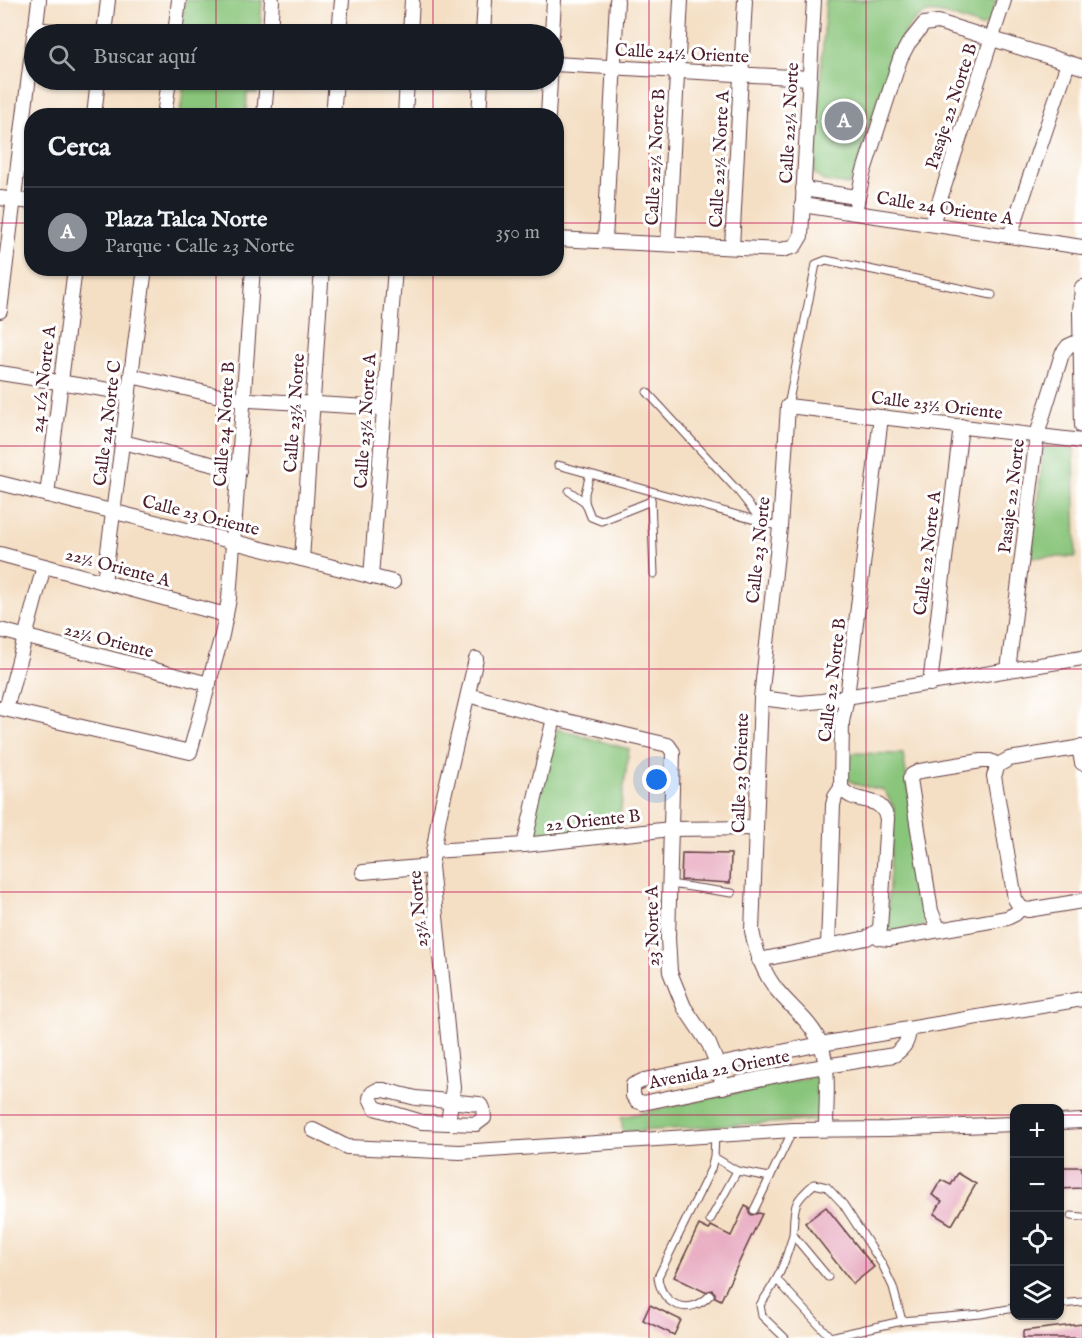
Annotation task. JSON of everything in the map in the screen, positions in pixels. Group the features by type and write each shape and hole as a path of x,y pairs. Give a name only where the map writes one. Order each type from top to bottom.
{"street":[{"path":"36,24 39,0"},
{"path":"105,24 108,0"},
{"path":"176,24 179,0"},
{"path":"271,24 272,0"},
{"path":"340,24 342,0"},
{"path":"411,24 412,0"},
{"path":"484,24 485,0"},
{"path":"553,24 554,0"},
{"path":"605,241 617,0"},
{"name":"Calle 22½ Norte B","path":"668,244 681,0"},
{"name":"Calle 22½ Norte A","path":"732,247 745,0"},
{"name":"Calle 22½ Norte","path":"732,247 782,250 795,246 801,236 814,0"},
{"name":"Pasaje 22 Norte B","path":"932,224 1004,0"},
{"path":"855,212 857,197 900,59 920,27 929,22 939,22 1082,67"},
{"path":"1010,236 1068,63"},
{"name":"Calle 24½ Oriente","path":"564,64 809,78"},
{"path":"0,311 7,199 25,90"},
{"path":"95,108 97,90"},
{"path":"165,108 168,90"},
{"path":"265,108 266,90"},
{"path":"334,108 335,90"},
{"path":"405,108 406,90"},
{"path":"479,108 480,90"},
{"path":"548,108 549,90"},
{"name":"Calle 24 Oriente A","path":"803,189 857,197"},
{"path":"7,199 24,201"},
{"name":"Calle 24 Oriente A","path":"802,205 1082,247"},
{"path":"564,239 732,247"},
{"name":"24 1/2 Norte A","path":"47,495 74,276"},
{"name":"Calle 24 Norte C","path":"104,582 144,276"},
{"name":"Calle 24 Norte B","path":"3,709 190,752 226,615 231,583 252,276"},
{"name":"Calle 23½ Norte","path":"302,560 321,276"},
{"name":"Calle 23½ Norte A","path":"371,577 394,276"},
{"path":"1082,287 1080,304 1082,426"},
{"name":"Pasaje 22 Norte","path":"1008,670 1037,435 1062,354 1068,346 1081,340"},
{"path":"0,374 129,393"},
{"path":"131,376 227,398 384,408"},
{"name":"Calle 23½ Oriente","path":"788,406 1082,441"},
{"name":"Calle 23 Norte","path":"761,698 780,527 788,406"},
{"name":"Calle 22 Norte B","path":"828,946 833,805 841,788 842,722 848,697 881,417"},
{"name":"Calle 22 Norte A","path":"930,684 961,426"},
{"path":"123,442 239,471"},
{"name":"Calle 23 Oriente","path":"0,483 393,582"},
{"name":"22½ Oriente A","path":"0,554 226,615"},
{"path":"3,709 26,637 44,566"},
{"name":"22½ Oriente","path":"0,630 209,684"},
{"name":"Calle 23 Oriente","path":"821,1044 812,1028 776,989 759,960 752,931 761,698 800,703 1082,658"},
{"name":"23½ Norte","path":"448,1123 453,1087 431,866 476,659"},
{"path":"468,695 554,718 524,845"},
{"name":"23 Norte A","path":"554,718 668,745 673,752 668,938 670,972 684,1007 709,1044 723,1087"},
{"path":"1082,763 1081,747 1009,759 998,765 994,776 1015,899 1021,908 1028,910 1082,901"},
{"path":"939,930 931,911 910,783 912,775 920,771 981,761 990,761 998,765"},
{"path":"759,960 867,939 880,929 886,818 884,810 877,802 856,799 846,794 841,788"},
{"name":"22 Oriente B","path":"433,851 524,845 671,829 756,828"},
{"path":"363,872 431,866"},
{"path":"875,935 889,939 1007,918 1021,908"},
{"name":"Avenida 22 Oriente","path":"909,1029 908,1040 904,1048 894,1055 826,1066 643,1103 633,1096 633,1085 638,1082 821,1044 1082,999"},
{"path":"821,1044 826,1066 826,1129"},
{"path":"377,1090 384,1090 451,1103 479,1104 483,1108 484,1118 476,1124 422,1122 375,1108 370,1098 377,1090"},
{"path":"1064,1122 1082,1121"},
{"path":"313,1130 347,1147 460,1152 793,1130 1010,1124"}],"lane":[{"path":"788,406 816,264 821,261 826,260 992,295"},
{"path":"647,392 738,492 762,522"},
{"path":"558,465 780,527"},
{"path":"590,474 585,502 591,517 601,521 651,501"},
{"path":"569,491 585,502"},
{"path":"651,491 654,574"},
{"path":"669,882 671,886 732,893"},
{"path":"754,1210 793,1130"},
{"path":"710,1295 698,1305 678,1305 666,1298 658,1277 706,1180 714,1157 716,1135"},
{"path":"714,1157 737,1171 770,1177"},
{"path":"711,1220 737,1171"},
{"path":"785,1338 762,1316 760,1305 778,1281 785,1264 793,1235 794,1207 797,1199 814,1184 827,1187 843,1204 882,1264 893,1287 902,1321"},
{"path":"1071,1216 1082,1216"},
{"path":"793,1235 828,1276"},
{"path":"778,1281 830,1338 902,1321 981,1314 1010,1309"},
{"path":"1064,1304 1082,1302"}],"green space":[{"path":"185,0 262,0 261,24 181,24"},
{"path":"826,0 997,0 989,24 981,27 954,17 934,13 928,13 914,21 902,38 891,62 856,169 848,185 823,181 814,173"},
{"path":"183,90 257,90 257,93 247,93 246,108 181,108"},
{"path":"1044,446 1074,449 1076,557 1031,557"},
{"path":"557,729 629,749 618,830 529,835"},
{"path":"847,753 903,754 930,925 886,933 894,808 884,790 858,785 845,778"},
{"path":"820,1075 818,1120 623,1132 621,1117"}],"building":[{"path":"682,853 731,854 730,883 681,880"},
{"path":"1064,1167 1082,1167 1082,1188 1064,1189"},
{"path":"958,1173 976,1184 952,1225 934,1214 942,1201 932,1195 941,1180 951,1185"},
{"path":"745,1206 749,1208 749,1213 752,1215 762,1214 721,1300 715,1297 712,1290 705,1292 674,1277 699,1225 709,1230 711,1226 731,1236"},
{"path":"826,1207 874,1267 853,1284 805,1223"},
{"path":"650,1305 681,1320 674,1335 643,1320"},
{"path":"1082,1324 1082,1338 1023,1338 1023,1331"}],"place":[{"name":"Plaza Talca Norte","path":"844,121"}]}
